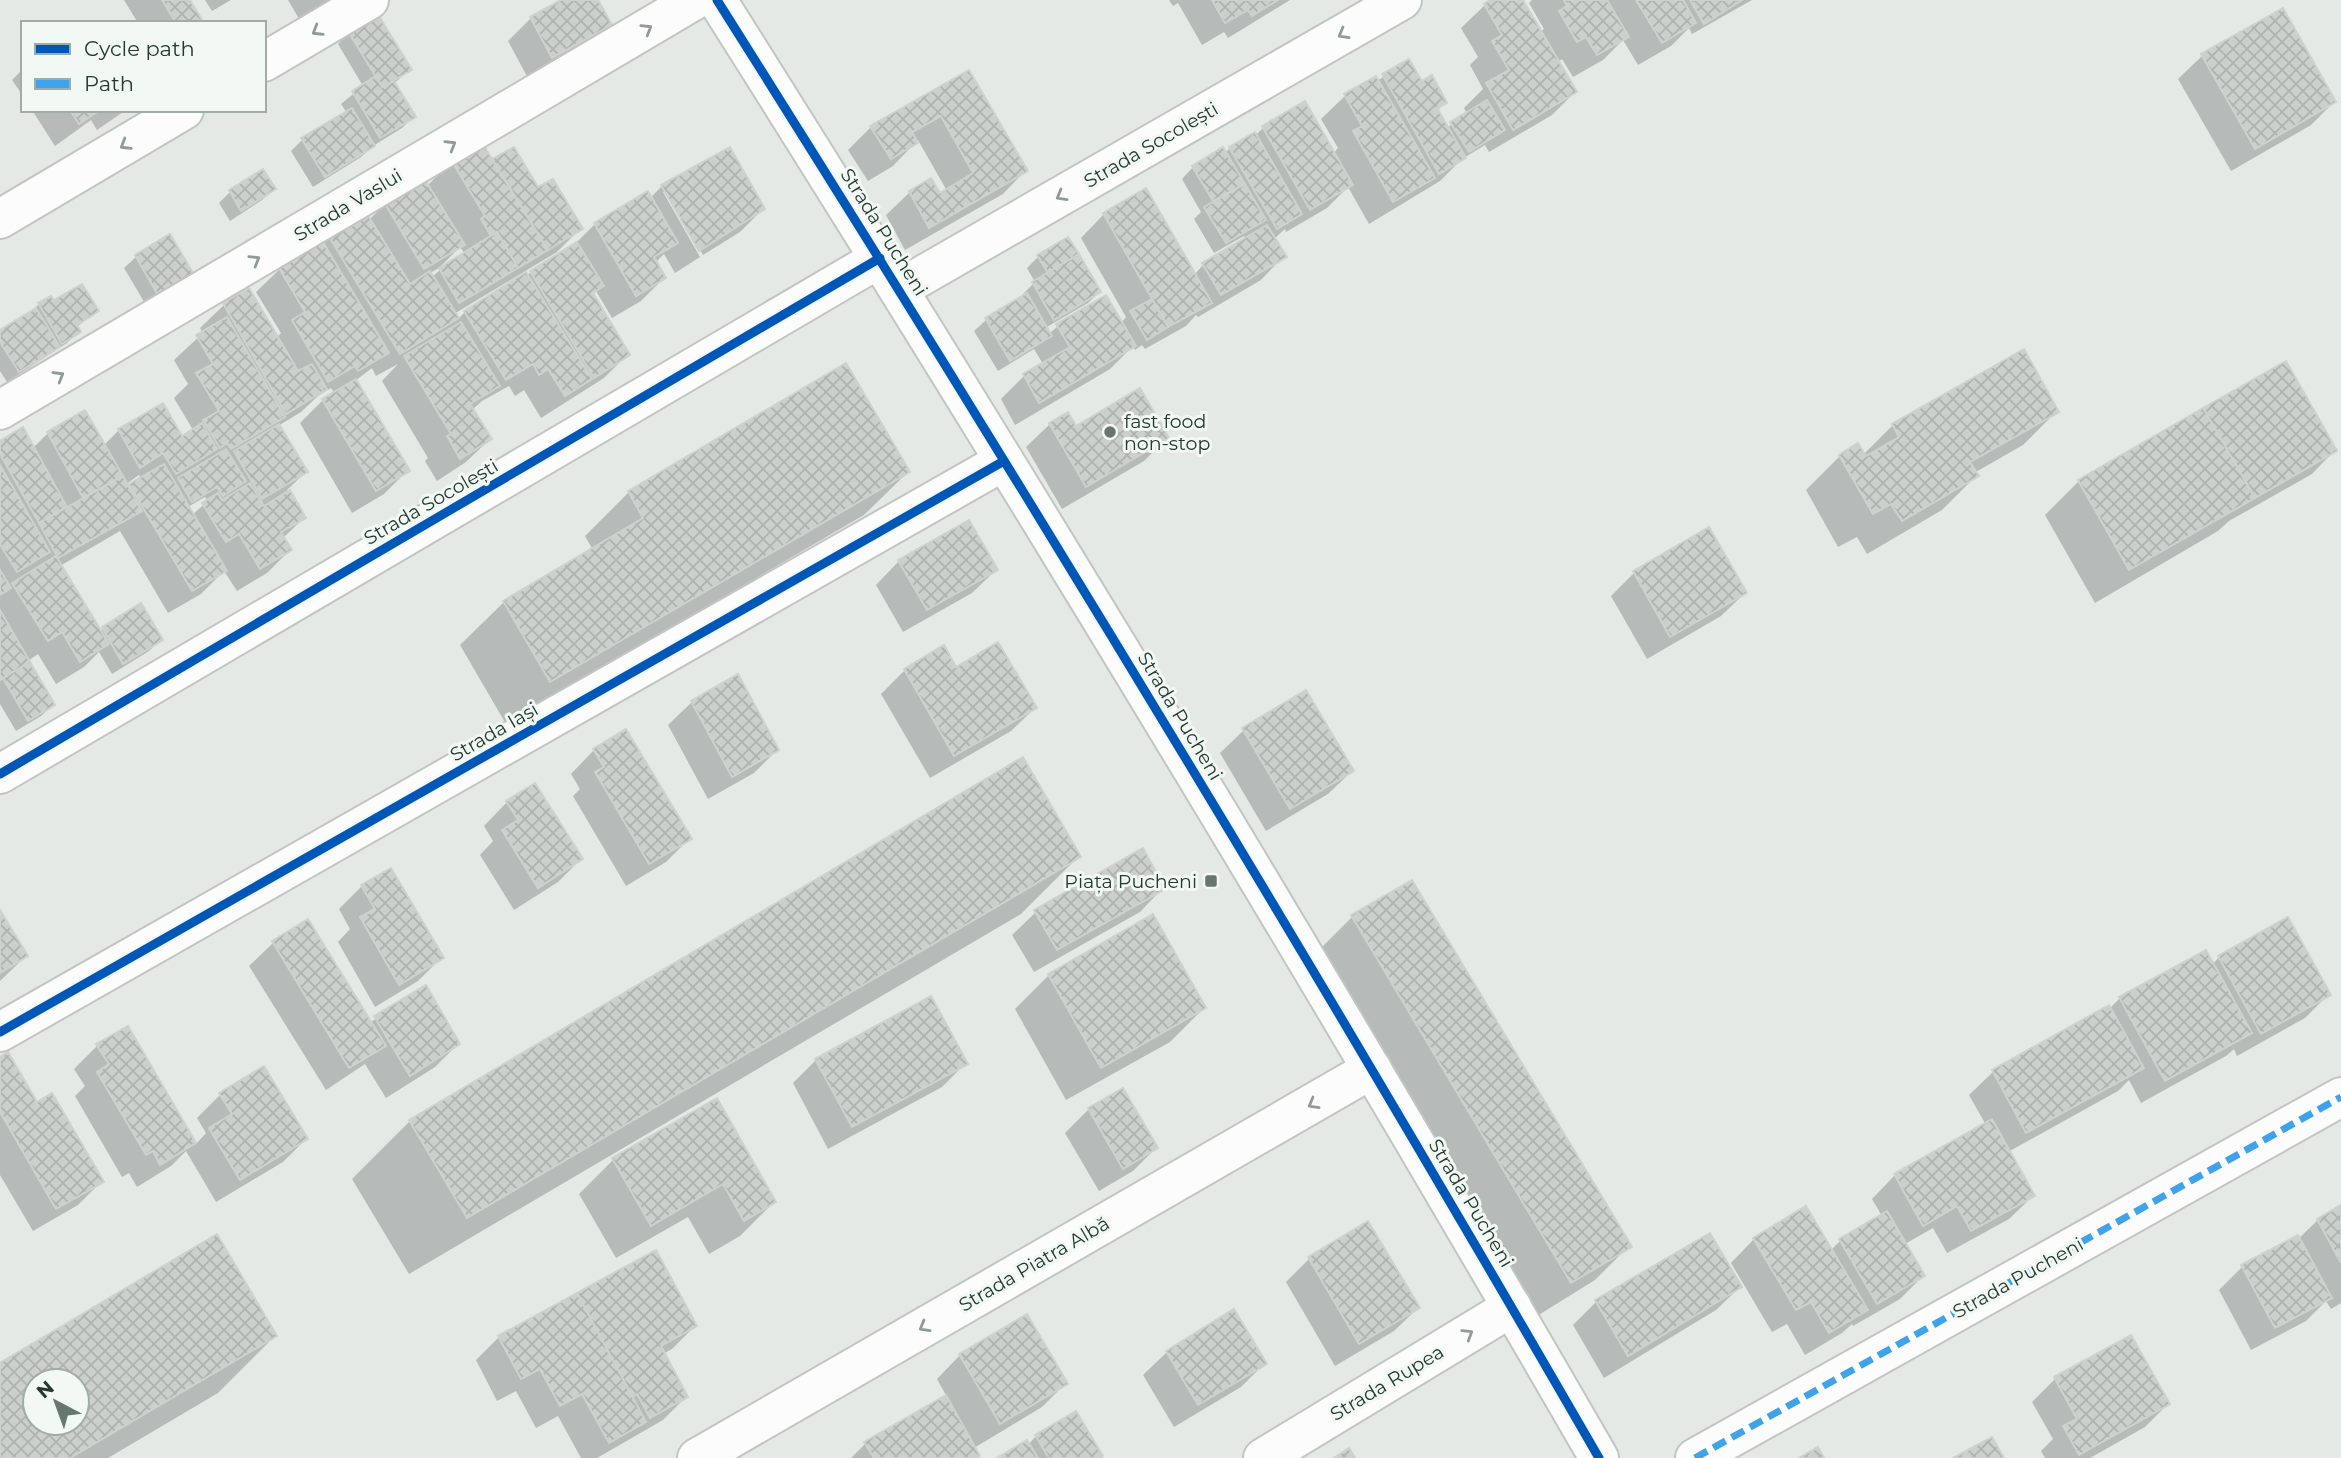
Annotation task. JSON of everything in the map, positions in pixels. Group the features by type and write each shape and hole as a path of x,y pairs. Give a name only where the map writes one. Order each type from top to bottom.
{"street":[{"path":"266,61 369,0"},
{"name":"Strada Vaslui","path":"0,410 695,0"},
{"name":"Strada Pucheni","path":"717,0 890,274 1372,1069 1599,1458"},
{"name":"Strada Socolești","path":"0,774 890,274 1402,0"},
{"path":"0,219 181,112"},
{"name":"Strada Iași","path":"0,1032 1004,461"},
{"name":"Strada Piatra Albă","path":"697,1458 1372,1069"},
{"name":"Strada Pucheni","path":"1695,1458 2341,1097"},
{"name":"Strada Rupea","path":"1263,1458 1512,1307"}],"building":[{"path":"162,0 190,0 203,21 175,21"},
{"path":"561,0 598,0 612,25 552,58 530,17"},
{"path":"1212,0 1278,0 1252,16 1248,10 1225,23"},
{"path":"1490,0 1523,0 1577,92 1513,130 1486,83 1509,70 1492,41 1502,35 1484,4"},
{"path":"1564,0 1607,0 1629,37 1597,55 1586,37 1577,42 1559,11 1567,6"},
{"path":"1636,0 1683,0 1696,23 1662,43"},
{"path":"1690,0 1742,0 1704,24"},
{"path":"2283,8 2336,102 2255,149 2201,54"},
{"path":"377,13 412,70 382,87 348,31"},
{"path":"1409,59 1422,81 1432,75 1447,103 1437,108 1466,158 1439,174 1382,74"},
{"path":"969,70 1028,171 929,228 909,191 931,178 940,193 973,173 941,116 912,132 918,143 891,159 870,126"},
{"path":"376,76 382,87 394,81 416,117 380,138 352,91"},
{"path":"1376,76 1435,178 1393,202 1353,131 1362,126 1344,94"},
{"path":"1487,100 1505,130 1469,152 1450,122"},
{"path":"1305,101 1353,185 1310,210 1262,126"},
{"path":"352,108 375,146 325,177 301,138"},
{"path":"71,112 97,112 79,124"},
{"path":"1255,132 1302,214 1277,229 1229,147"},
{"path":"481,141 548,250 518,268 497,232 491,236 481,219 485,216 451,160"},
{"path":"514,147 538,187 553,179 583,229 548,250 492,159"},
{"path":"730,147 765,209 699,251 661,185"},
{"path":"1223,147 1245,184 1213,201 1192,166"},
{"path":"263,169 276,189 241,211 229,190"},
{"path":"424,178 465,245 424,269 384,202"},
{"path":"1245,184 1266,220 1226,243 1204,207"},
{"path":"1146,188 1212,303 1168,327 1103,213"},
{"path":"648,191 678,243 654,257 666,278 636,296 594,223"},
{"path":"366,212 410,284 430,271 459,318 400,354 328,235"},
{"path":"1267,225 1287,257 1221,295 1202,263"},
{"path":"497,232 518,268 459,303 439,268"},
{"path":"170,234 193,273 158,295 135,255"},
{"path":"1068,237 1079,254 1048,273 1037,255"},
{"path":"323,242 389,353 358,371 355,366 328,382 292,320 305,312 279,268"},
{"path":"577,242 604,286 593,293 630,355 594,378 530,271"},
{"path":"1079,254 1101,292 1054,320 1032,282"},
{"path":"526,272 592,379 565,396 548,369 539,375 533,364 506,380 464,311"},
{"path":"82,284 99,311 77,325 81,332 62,344 38,303 51,296 54,300"},
{"path":"249,288 298,371 312,364 327,389 286,414 223,303"},
{"path":"1027,293 1052,336 1010,361 985,318"},
{"path":"1106,295 1136,346 1039,403 1023,374 1070,347 1056,324"},
{"path":"1152,299 1168,327 1147,340 1130,311"},
{"path":"36,308 60,347 19,372 0,342 0,330"},
{"path":"227,317 285,417 231,449 227,443 220,448 203,420 219,411 196,373 213,364 196,335"},
{"path":"461,322 500,386 470,404 492,439 460,459 447,436 451,434 404,356"},
{"path":"2024,349 2059,412 1970,462 1979,476 1902,521 1891,504 1873,514 1839,455 1858,443 1866,456 1899,437 1892,424"},
{"path":"2286,361 2337,451 2255,498 2203,408"},
{"path":"846,363 910,472 550,682 503,601 643,518 628,491"},
{"path":"356,379 410,471 376,491 322,399"},
{"name":"fast food non-stop","path":"1140,388 1169,438 1086,487 1049,423 1068,412 1076,426"},
{"path":"163,403 182,436 202,423 217,449 176,474 163,453 140,468 118,429"},
{"path":"2203,408 2255,498 2129,570 2078,480"},
{"path":"85,410 123,476 83,498 47,432"},
{"path":"279,424 308,472 262,499 234,451"},
{"path":"23,427 67,507 39,523 0,454 0,441"},
{"path":"226,449 246,481 223,496 217,487 192,502 178,478"},
{"path":"164,464 227,571 192,591 129,484"},
{"path":"0,465 50,552 17,572 0,544"},
{"path":"123,476 142,511 58,558 39,523"},
{"path":"250,483 264,506 290,490 306,518 281,532 292,550 260,569 239,534 226,542 202,503 218,493 222,500"},
{"path":"969,520 998,570 927,610 898,560"},
{"path":"1709,527 1747,593 1670,637 1633,571"},
{"path":"56,556 109,644 80,662 62,632 48,641 12,583"},
{"path":"0,570 11,588 0,595"},
{"path":"141,603 163,640 123,664 102,627"},
{"path":"0,610 30,662 0,680"},
{"path":"998,642 1037,708 954,756 904,669 944,645 956,667"},
{"path":"30,662 55,705 28,721 3,678"},
{"path":"738,674 779,750 732,777 691,701"},
{"path":"1306,690 1354,771 1290,809 1242,728"},
{"path":"626,729 692,839 649,864 595,772 604,767 593,749"},
{"path":"1023,757 1081,857 467,1218 409,1120"},
{"path":"535,783 583,859 538,888 502,830 518,820 506,801"},
{"path":"1143,848 1165,889 1057,950 1034,910"},
{"path":"391,868 444,958 399,985 360,917 375,909 361,885"},
{"path":"1412,880 1632,1247 1571,1283 1351,915"},
{"path":"0,910 28,956 0,973"},
{"path":"1153,914 1206,1008 1101,1068 1048,974"},
{"path":"2288,917 2331,995 2261,1034 2218,956"},
{"path":"308,919 386,1046 349,1068 272,941"},
{"path":"2206,950 2252,1033 2165,1081 2119,997"},
{"path":"426,985 460,1044 410,1076 374,1016"},
{"path":"931,996 968,1064 852,1127 815,1059"},
{"path":"2109,1005 2144,1068 2026,1133 1992,1070"},
{"path":"128,1026 196,1143 160,1165 153,1151 146,1155 97,1072 109,1064 96,1044"},
{"path":"8,1052 37,1102 52,1093 104,1182 56,1209 0,1112 0,1057"},
{"path":"264,1066 308,1139 240,1180 209,1128 232,1114 219,1093"},
{"path":"1123,1088 1158,1148 1123,1169 1088,1108"},
{"path":"717,1098 776,1202 744,1221 723,1184 651,1226 612,1158"},
{"path":"1992,1119 2035,1196 1971,1231 1957,1206 1923,1226 1894,1174"},
{"path":"2341,1205 2341,1263 2317,1219"},
{"path":"1806,1206 1868,1310 1829,1333 1811,1302 1796,1310 1753,1238"},
{"path":"1887,1211 1925,1276 1877,1304 1839,1239"},
{"path":"1368,1221 1420,1308 1359,1344 1308,1257"},
{"path":"1710,1233 1742,1287 1628,1356 1595,1300"},
{"path":"217,1234 277,1336 70,1458 0,1458 0,1363"},
{"path":"2298,1235 2332,1298 2275,1328 2241,1265"},
{"path":"656,1250 697,1326 661,1346 688,1397 650,1418 637,1394 632,1397 577,1293"},
{"path":"577,1293 646,1422 609,1443 582,1394 560,1406 540,1369 521,1379 498,1336"},
{"path":"1234,1309 1267,1364 1198,1405 1166,1351"},
{"path":"1027,1314 1068,1384 1000,1424 959,1354"},
{"path":"2131,1335 2170,1404 2079,1455 2063,1426 2077,1419 2054,1377"},
{"path":"946,1395 980,1456 874,1458 864,1442"},
{"path":"1076,1411 1103,1456 1049,1458 1035,1435"},
{"path":"1992,1437 2004,1458 1953,1458"},
{"path":"1027,1440 1038,1458 997,1458"},
{"path":"1818,1447 1824,1458 1799,1458"},
{"path":"1349,1448 1355,1458 1334,1458"}],"marked path":[{"path":"1695,1458 2341,1097"}],"cycle path":[{"path":"717,0 943,361 1165,724 1384,1090 1599,1458"},
{"path":"0,774 880,258"},
{"path":"0,1032 1004,461"}],"place":[{"name":"fast food non-stop","path":"1110,432"},
{"name":"Piața Pucheni","path":"1211,881"}]}
